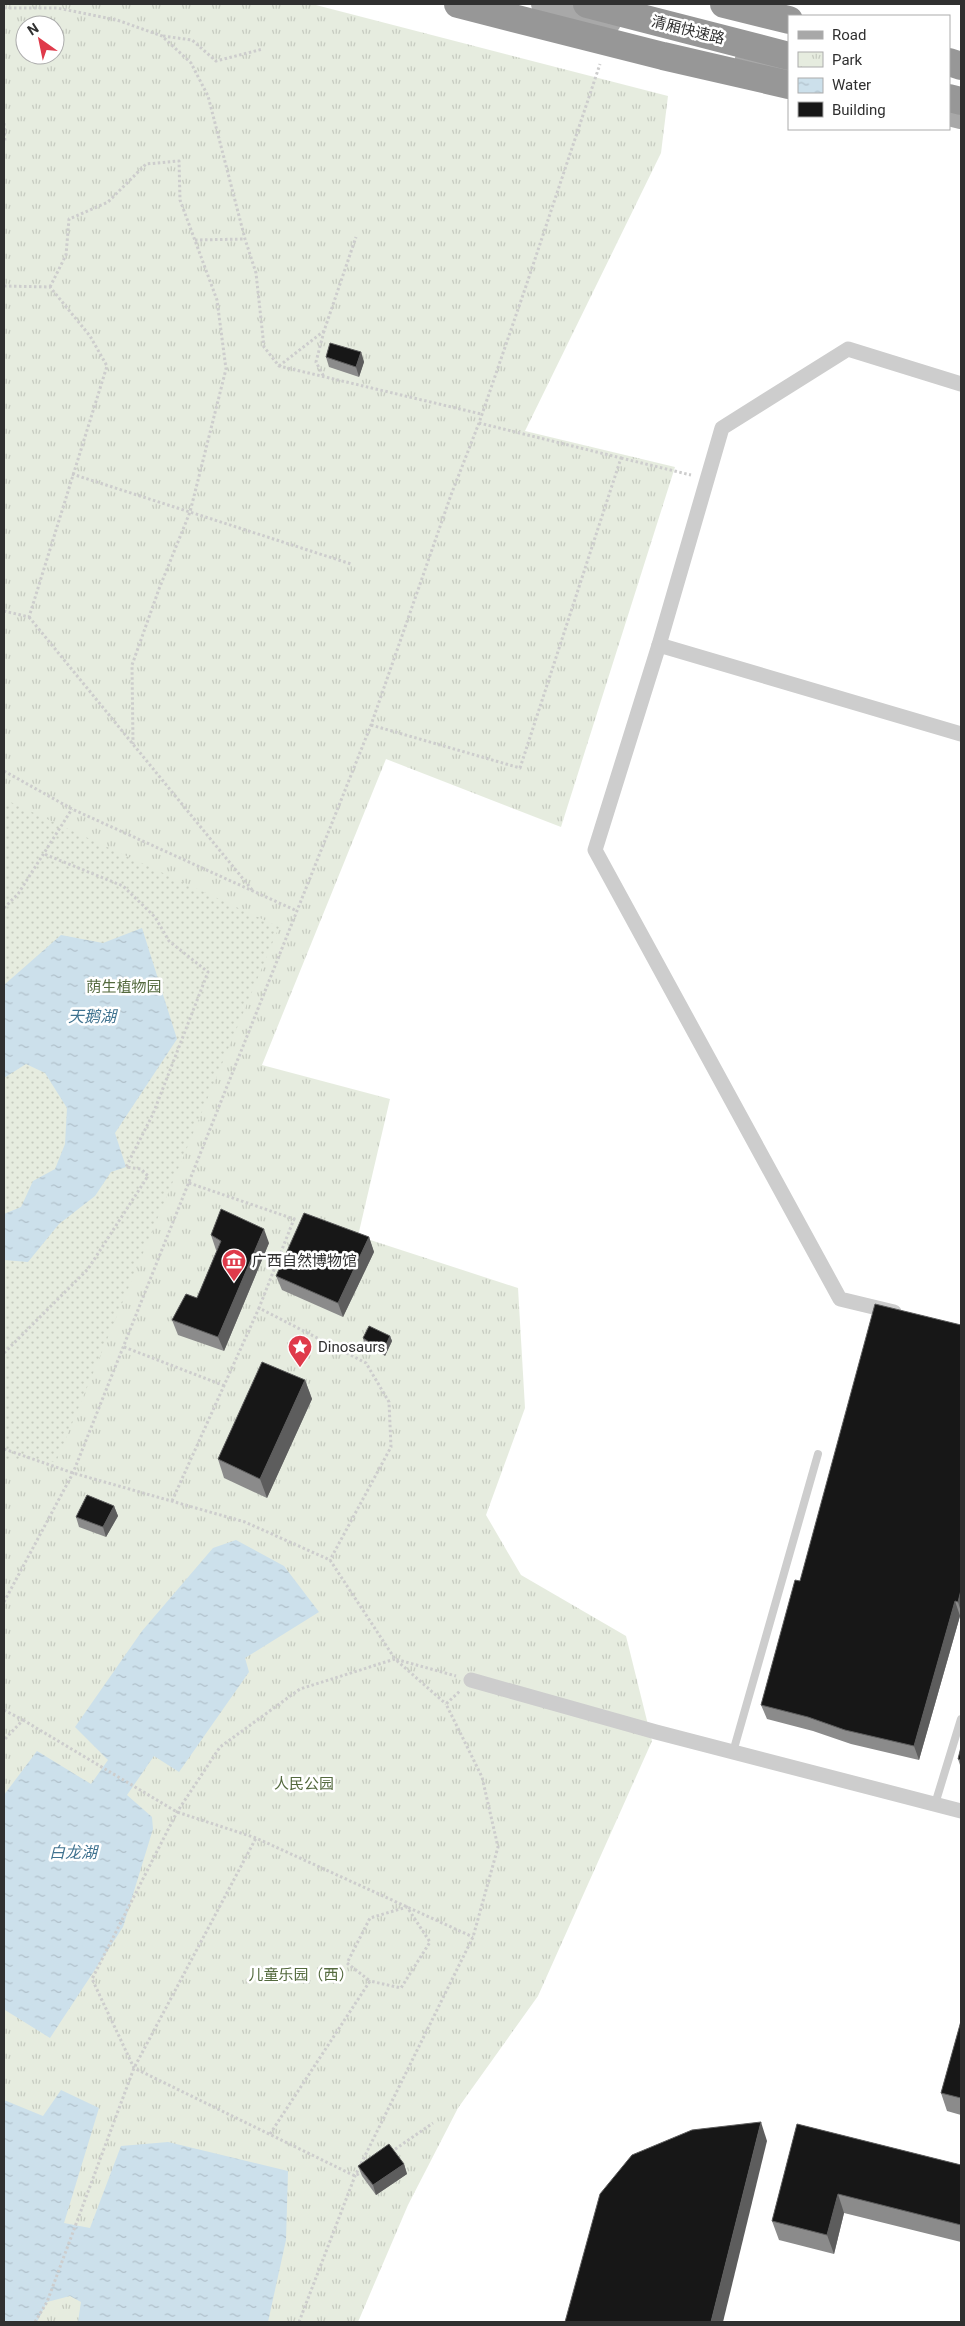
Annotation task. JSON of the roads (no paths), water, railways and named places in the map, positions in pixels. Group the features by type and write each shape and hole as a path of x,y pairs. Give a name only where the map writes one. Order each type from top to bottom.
{"highway":[{"path":"458,4 607,42 788,84"},
{"name":"清厢快速路","path":"587,4 788,56"},
{"path":"724,4 788,20"}],"main road":[{"path":"543,4 788,70"},
{"path":"737,4 788,15"}],"street":[{"path":"905,1315 840,1299 595,850 659,645 722,428 848,349 961,384"},
{"path":"659,645 961,734"},
{"path":"471,1680 733,1752 961,1811"}],"lane":[{"path":"733,1752 818,1454"},
{"path":"935,1804 961,1720"}],"water":[{"name":"天鹅湖","path":"142,928 177,1039 115,1133 126,1167 111,1172 95,1196 59,1224 28,1262 4,1260 4,1214 21,1207 33,1181 55,1169 65,1144 67,1108 45,1073 26,1064 4,1078 4,985 61,935 103,943"},
{"name":"白龙湖","path":"236,1540 284,1566 319,1612 245,1658 249,1672 179,1772 154,1756 127,1795 152,1817 153,1829 123,1927 50,2038 5,2010 4,2013 4,1795 37,1751 91,1784 108,1760 75,1727 142,1631 213,1548"},
{"path":"61,2090 99,2108 64,2223 90,2228 121,2146 168,2142 288,2171 286,2240 268,2322 78,2322 81,2302 70,2296 47,2302 37,2322 4,2322 4,2100 43,2116"}],"place":[{"name":"广西自然博物馆","path":"234,1282"},
{"name":"Dinosaurs","path":"300,1368"}],"park label":[{"name":"荫生植物园","path":"124,987"},
{"name":"人民公园","path":"304,1784"},
{"name":"儿童乐园（西）","path":"301,1975"}]}
